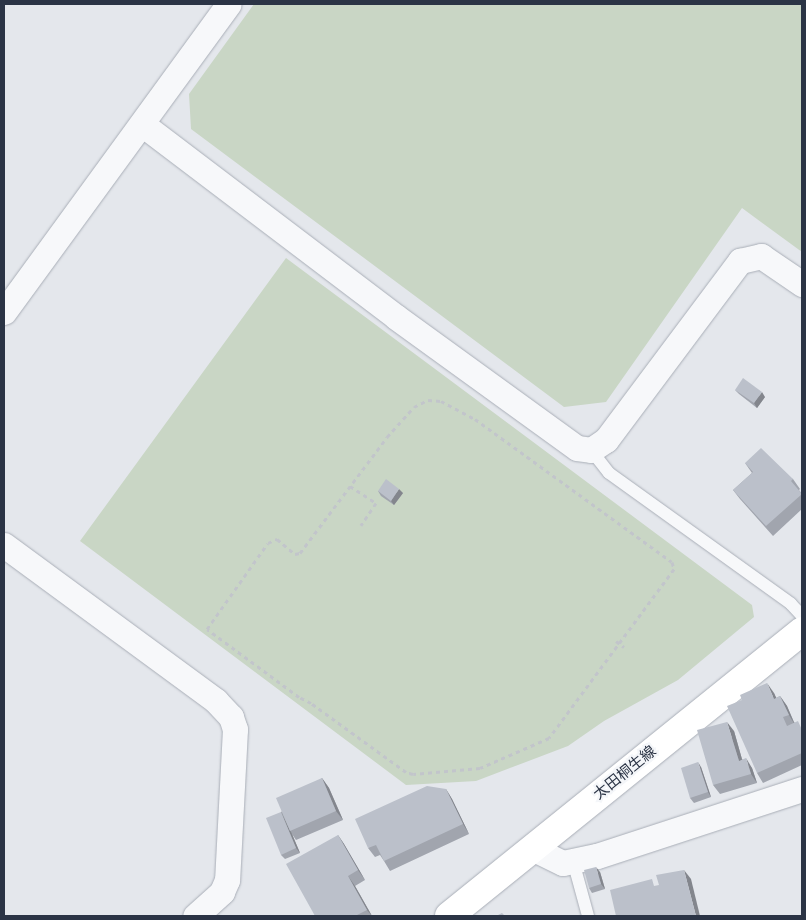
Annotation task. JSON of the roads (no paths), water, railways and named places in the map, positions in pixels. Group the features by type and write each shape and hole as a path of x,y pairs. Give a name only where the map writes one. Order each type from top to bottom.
{"main road":[{"name":"太田桐生線","path":"449,916 802,631"}],"street":[{"path":"4,312 229,4"},
{"path":"142,124 565,442 577,448 591,450 606,440 740,262 749,256 761,256 802,284"},
{"path":"4,545 216,701 231,717 235,730 226,880 222,892 195,916"},
{"path":"532,848 563,863 573,861 802,789"}],"lane":[{"path":"591,450 609,473 791,604 802,616"},
{"path":"573,861 588,916"}]}
